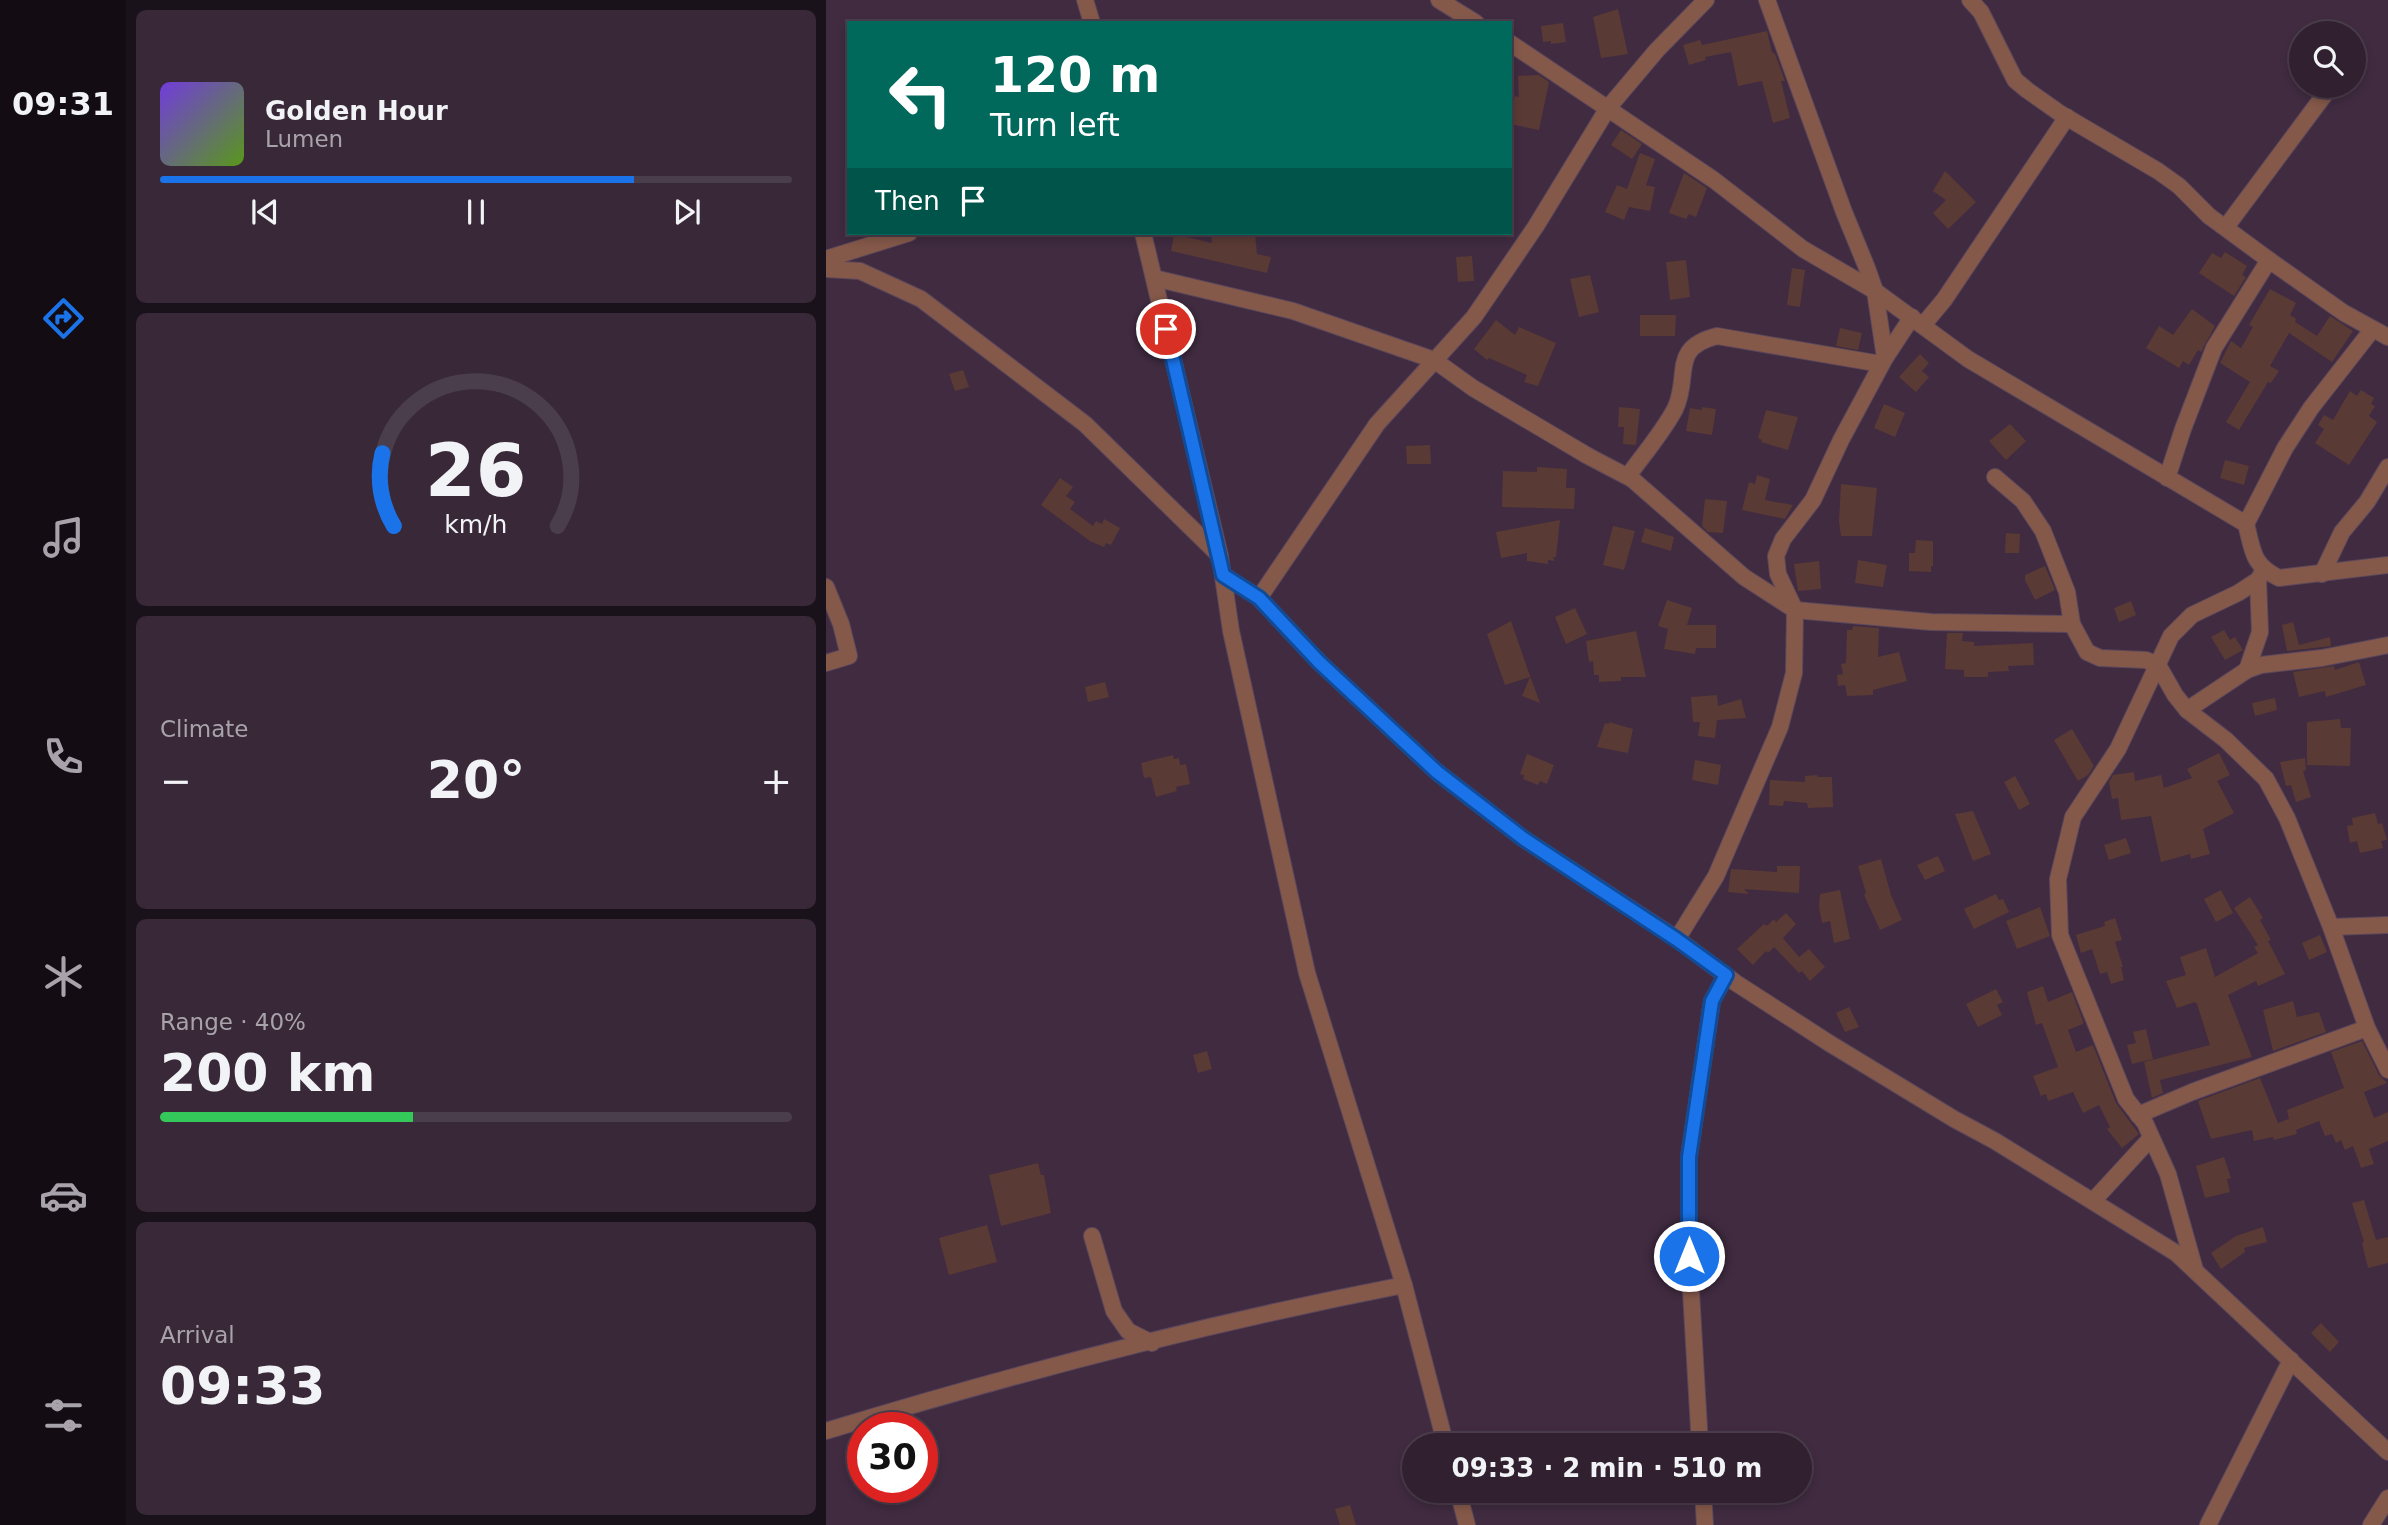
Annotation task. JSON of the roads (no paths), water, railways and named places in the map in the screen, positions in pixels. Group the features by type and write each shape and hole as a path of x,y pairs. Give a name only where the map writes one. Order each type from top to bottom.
{"street":[{"path":"1085,0 1090,21"},
{"path":"1439,0 1473,21"},
{"path":"1259,598 1377,424 1474,317 1536,226 1608,108 1657,50 1706,0"},
{"path":"1767,0 1875,291 1883,361"},
{"path":"1970,0 1981,12 2015,80 2067,117 2158,171 2179,186 2208,216 2372,330 2388,337"},
{"path":"1512,44 1714,180 1803,249 1875,291 1968,359 2246,524"},
{"path":"2226,228 2322,98"},
{"path":"1676,939 1716,876 1780,727 1794,673 1795,610 1778,574 1776,556 1783,539 1813,499 1883,361 1917,321 1944,300 2067,117"},
{"path":"826,259 903,235"},
{"path":"1143,235 1220,556 1231,631 1307,973 1404,1286 1443,1433"},
{"path":"2167,478 2214,348 2269,260"},
{"path":"826,269 860,271 921,299 1085,424 1220,556"},
{"path":"1154,278 1293,311 1434,360 1474,388 1628,477 1744,577 1795,610 1931,622 2072,624"},
{"path":"2247,670 2260,632 2261,575 2246,524 2284,447 2372,330"},
{"path":"1628,477 1676,407 1685,357 1698,341 1717,336 1883,361"},
{"path":"2322,574 2342,532 2367,502 2388,467"},
{"path":"1995,477 2024,501 2043,531 2067,592 2072,624 2087,652 2100,658 2146,660 2158,665 2187,710 2226,740 2266,779 2287,818 2331,927 2367,1028 2388,1070"},
{"path":"2196,1272 2171,1182 2145,1123 2126,1099 2060,935 2058,879 2073,817 2118,749 2171,636 2179,625 2192,615 2238,593 2261,575 2279,578 2388,565"},
{"path":"1223,575 1259,598 1319,662 1437,772 1524,839 1829,1043 1995,1141 2176,1253 2388,1452"},
{"path":"826,587 841,624 849,656 826,663"},
{"path":"2187,710 2247,670 2261,665 2322,658 2388,645"},
{"path":"2331,927 2388,925"},
{"path":"1699,1433 1689,1256 1689,1157 1712,1001 1726,975"},
{"path":"2138,1115 2192,1092 2367,1028"},
{"path":"2093,1201 2151,1139"},
{"path":"1092,1236 1114,1311 1128,1331 1152,1343"},
{"path":"826,1432 962,1391 1260,1314 1404,1286"},
{"path":"2208,1525 2291,1360"},
{"path":"2371,1525 2388,1498"},
{"path":"1462,1503 1468,1525"},
{"path":"1704,1503 1705,1525"}]}
